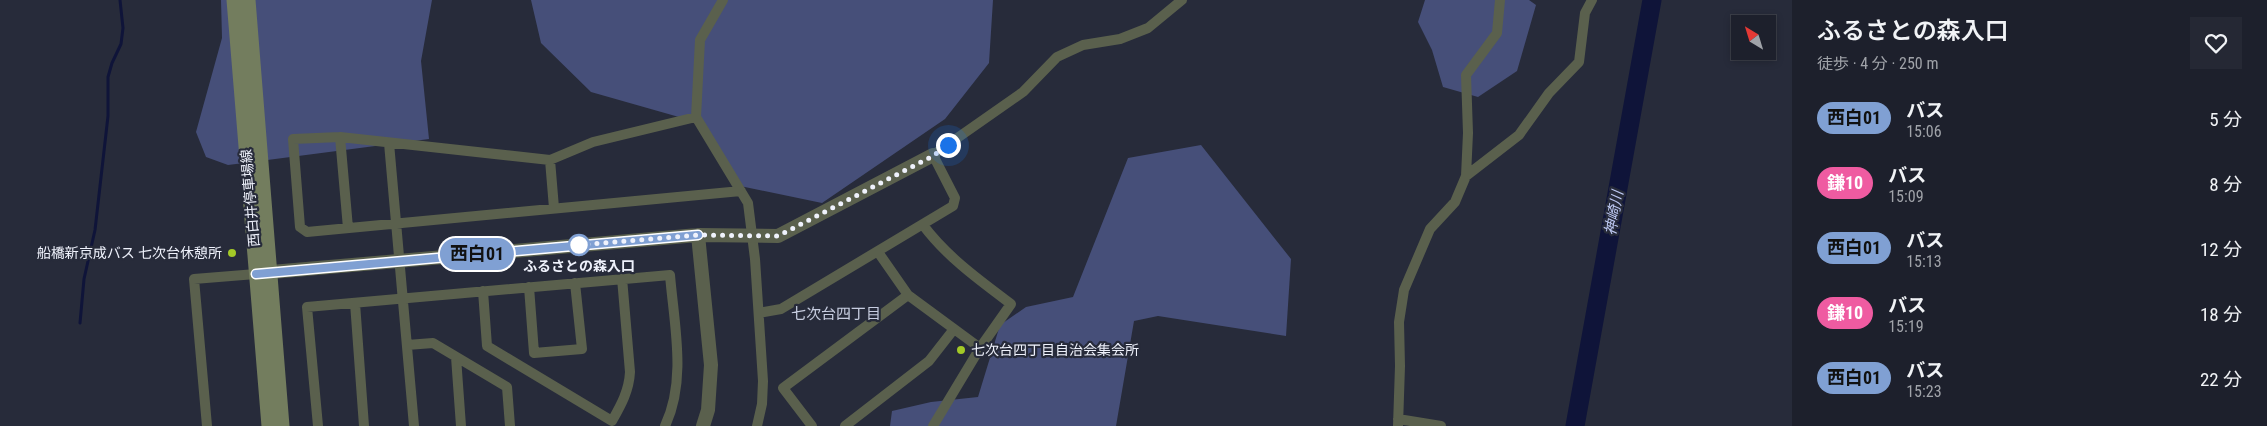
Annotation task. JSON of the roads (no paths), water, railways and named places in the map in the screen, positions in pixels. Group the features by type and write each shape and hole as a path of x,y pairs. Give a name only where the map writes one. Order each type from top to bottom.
{"main road":[{"name":"西白井停車場線","path":"234,0 262,273 282,426"},
{"name":"西白井停車場線","path":"248,0 269,426"}],"street":[{"path":"723,0 700,40 696,117 748,203 759,313 763,381 762,404 757,426"},
{"path":"207,426 194,279 698,235 752,234 778,236 933,156 1023,92 1057,57 1083,45 1120,39 1148,28 1182,0"},
{"path":"1441,426 1398,422 1399,322 1404,290 1430,230 1455,202 1466,176 1468,133 1466,75 1496,33 1500,0"},
{"path":"1466,176 1519,135 1550,93 1579,62 1586,13 1592,0"},
{"path":"696,117 593,142 550,160 340,137 293,139 300,226 307,232 741,191"},
{"path":"340,137 348,228"},
{"path":"389,143 401,298 414,426"},
{"path":"759,313 781,309 953,206 955,198 933,156"},
{"path":"550,160 554,208"},
{"path":"922,225 936,243 967,272 1012,304 980,348 933,426"},
{"path":"698,235 711,365 708,410 703,426"},
{"path":"878,252 908,294 980,348"},
{"path":"318,426 307,308 670,275 677,375 676,394 665,426"},
{"path":"483,291 487,346 612,421 630,384 622,278"},
{"path":"529,287 534,353 582,349 575,283"},
{"path":"812,426 783,388 908,294"},
{"path":"355,303 364,426"},
{"path":"845,426 929,362 954,329"},
{"path":"407,345 433,343 507,387 510,426"},
{"path":"456,357 461,426"}],"waterway":[{"path":"80,323 84,279 95,230 108,116 108,77 121,44 123,28 120,0"},
{"name":"神崎川","path":"1575,426 1652,0"}],"place":[{"name":"ふるさとの森入口","path":"579,245"},
{"name":"船橋新京成バス 七次台休憩所","path":"232,253"},
{"name":"七次台四丁目自治会集会所","path":"961,350"}],"district":[{"name":"七次台四丁目","path":"836,314"}]}
